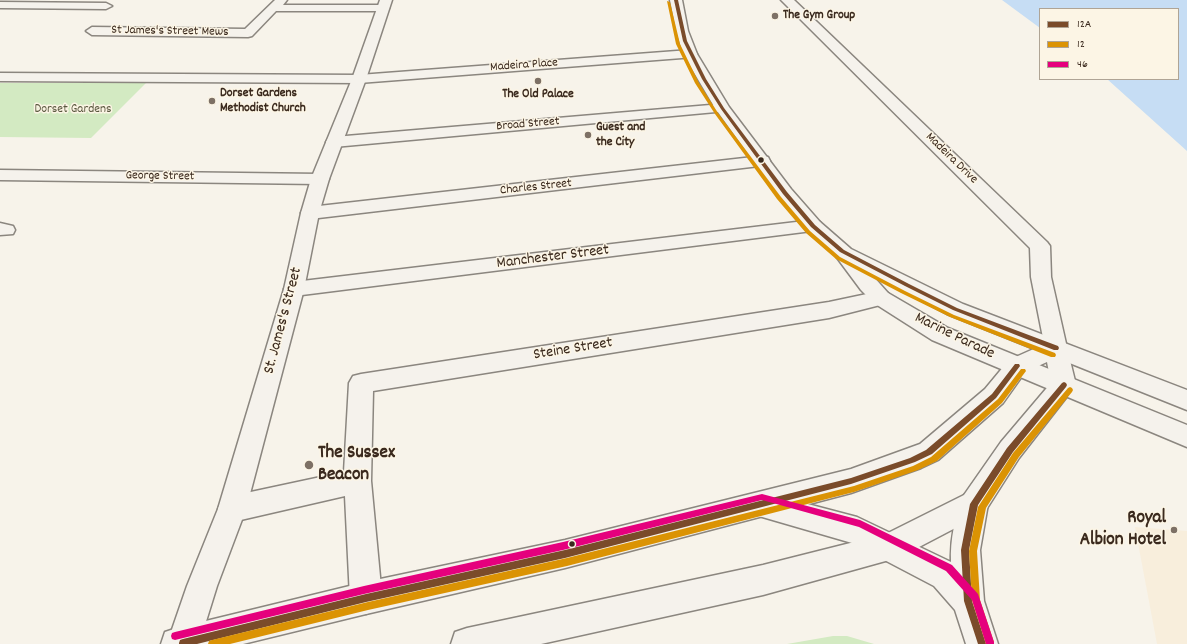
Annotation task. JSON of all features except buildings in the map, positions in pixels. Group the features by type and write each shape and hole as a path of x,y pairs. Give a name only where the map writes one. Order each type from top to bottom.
{"main road":[{"name":"Marine Parade","path":"676,0 682,31 690,54 722,108 785,193 813,226 842,251 868,285 881,298 940,334 1187,436"},
{"name":"Madeira Drive","path":"787,0 1040,246 1041,277 1064,385"},
{"path":"0,5 84,3 106,6"},
{"path":"277,4 384,4"},
{"name":"St James's Street Mews","path":"92,31 248,33 277,4"},
{"name":"St. James's Street","path":"181,644 232,509 294,289 310,214 320,180 359,79 384,4"},
{"name":"Madeira Place","path":"359,79 690,54"},
{"path":"0,77 359,79"},
{"name":"Broad Street","path":"334,142 722,108"},
{"name":"Charles Street","path":"310,214 762,161"},
{"name":"George Street","path":"0,175 320,180"},
{"name":"Manchester Street","path":"294,289 813,226"},
{"name":"Marine Parade","path":"842,251 955,309 1187,400"},
{"name":"Steine Street","path":"366,598 357,481 361,383 821,311 881,298"},
{"path":"181,644 366,598 565,554 762,505 851,481 912,460 929,452 994,396 1017,366 1056,348"},
{"path":"982,644 968,601 965,550 974,504 1010,450 1064,385"},
{"path":"232,509 357,481"},
{"path":"467,644 763,580 890,548 974,504"},
{"path":"762,505 857,531 945,575 968,601"}],"shaded area":[{"path":"1135,527 1187,531 1187,644 1157,644"}],"green space":[{"name":"Dorset Gardens","path":"0,83 146,83 91,138 0,137"},
{"path":"833,636 847,636 874,644 787,644"}],"water":[{"path":"1002,0 1187,0 1187,151 1108,80 1179,80 1179,8 1039,8 1039,27"}],"transit line":[{"name":"12A","path":"676,0 685,41 704,79 722,108 785,193 813,226 842,251 907,285 955,309 1056,348"},
{"name":"12","path":"668,2 678,44 697,83 716,113 779,198 808,232 838,258 903,292 952,316 1053,355"},
{"name":"12A","path":"183,643 366,598 565,554 851,481 912,460 929,452 994,396 1017,366"},
{"name":"12","path":"212,644 368,606 567,562 854,489 915,468 934,459 1000,401 1023,371"},
{"name":"12A","path":"982,644 968,601 965,550 974,504 1010,450 1064,385"},
{"name":"12","path":"990,642 976,600 973,551 982,507 1016,455 1070,390"},
{"name":"46","path":"175,636 364,590 563,546 762,497 860,524 949,568 975,597 990,642"}],"place":[{"name":"The Gym Group","path":"775,16"},
{"name":"The Old Palace","path":"538,81"},
{"name":"Dorset Gardens Methodist Church","path":"212,101"},
{"name":"Guest and the City","path":"588,135"},
{"name":"The Sussex Beacon","path":"309,465"},
{"name":"Royal Albion Hotel","path":"1174,530"}]}
